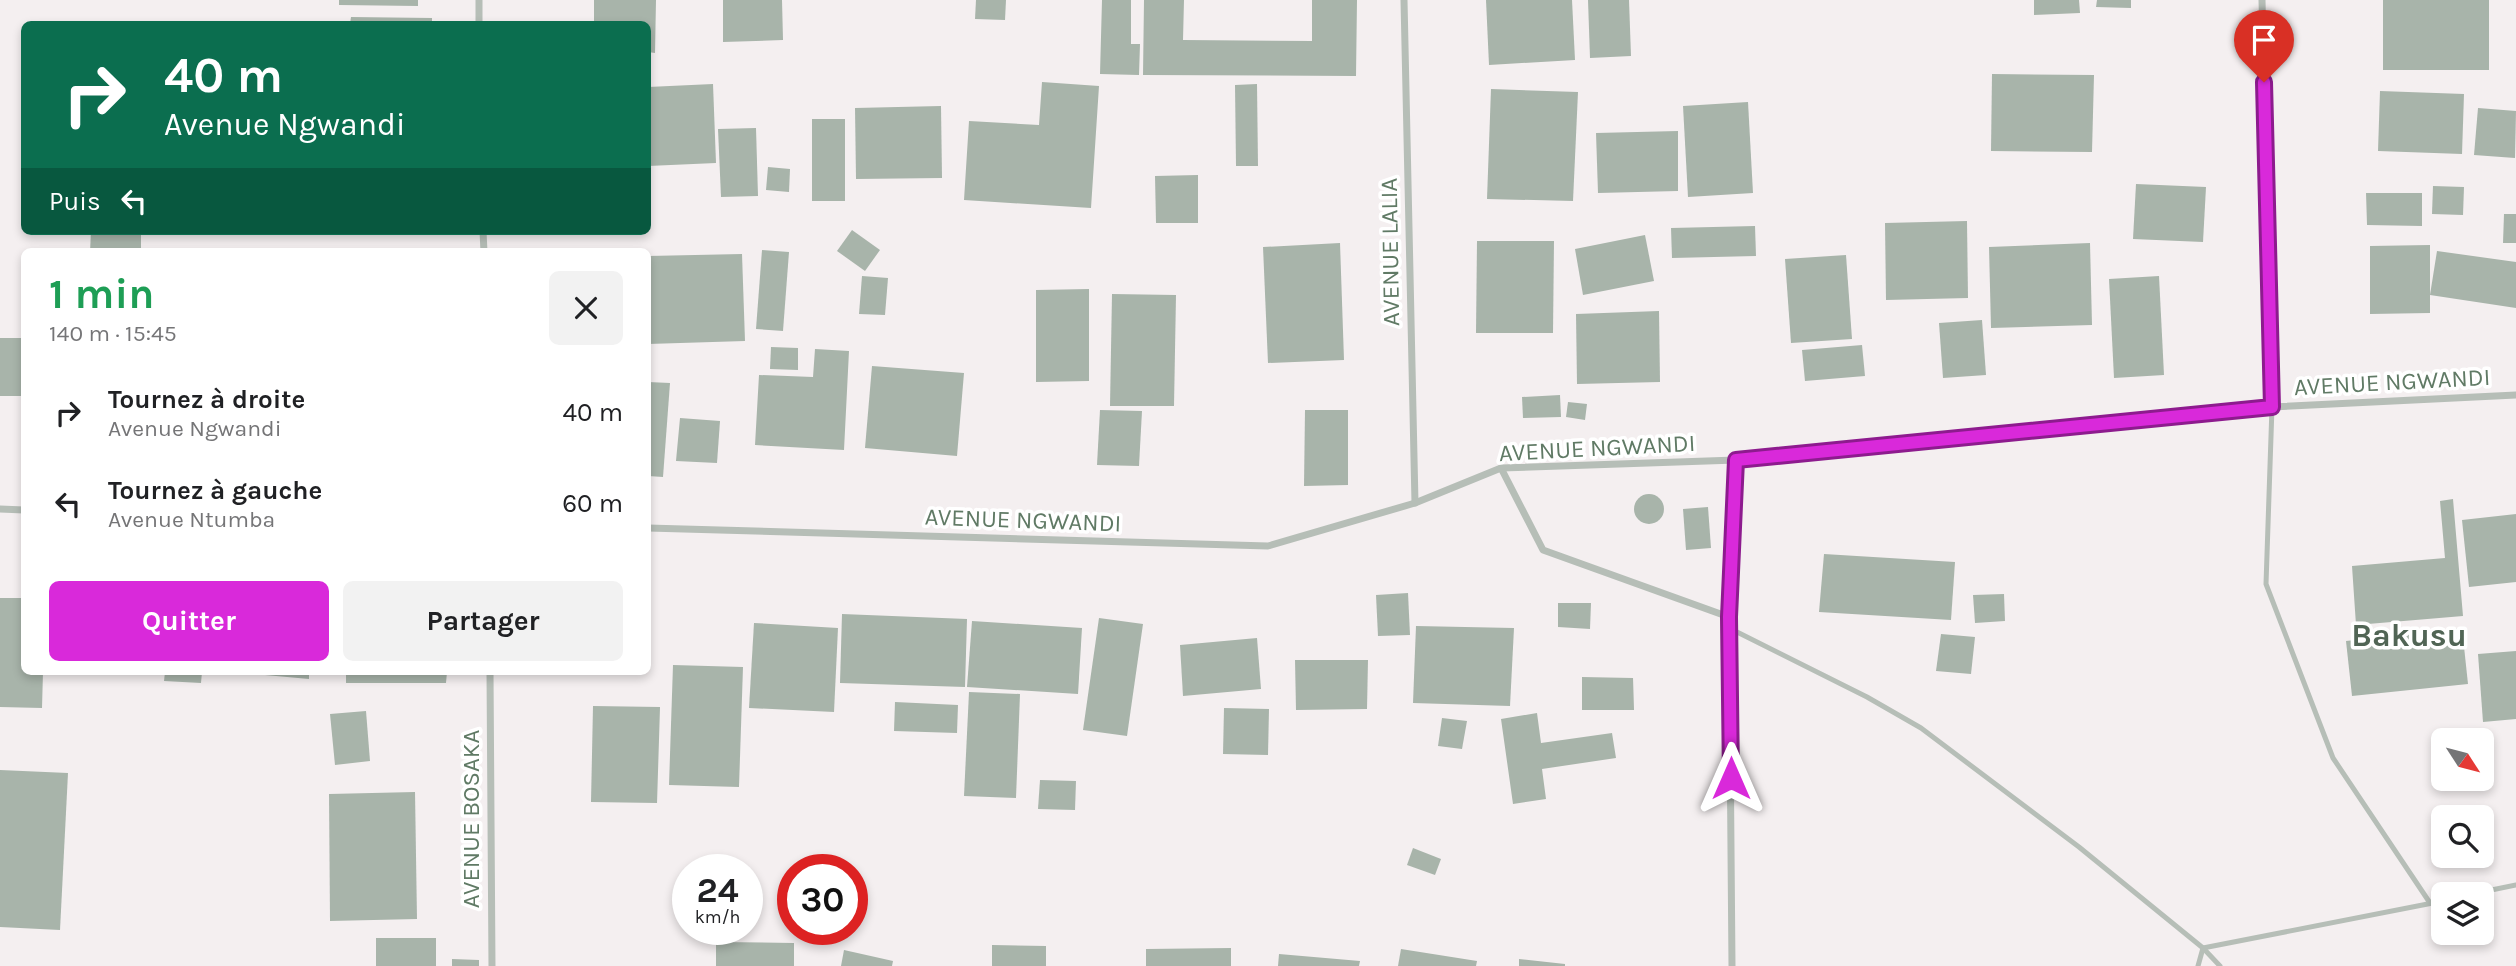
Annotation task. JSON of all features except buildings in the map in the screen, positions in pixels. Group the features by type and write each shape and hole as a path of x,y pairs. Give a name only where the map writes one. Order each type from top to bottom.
{"street":[{"path":"479,0 479,21"},
{"name":"AVENUE LALIA","path":"1404,0 1415,503"},
{"path":"2262,0 2272,407"},
{"name":"AVENUE NGWANDI","path":"651,528 1268,546 1415,503 1501,468 1736,460 2272,407 2516,395"},
{"path":"1732,966 1729,617 1736,460"},
{"path":"1501,468 1543,550 1729,617"},
{"path":"0,509 21,510"},
{"name":"AVENUE BOSAKA","path":"490,675 492,966"}],"lane":[{"path":"2203,948 2430,904 2333,758 2266,584 2272,407"},
{"path":"1729,617 1733,630 1867,696 1921,728 2079,848 2203,948 2220,966"},
{"path":"2494,890 2516,885"},
{"path":"2198,966 2203,948"}],"district":[{"name":"Bakusu","path":"2409,635"}],"route":[{"path":"1731,778 1729,617 1736,460 2272,407 2264,82"}]}
